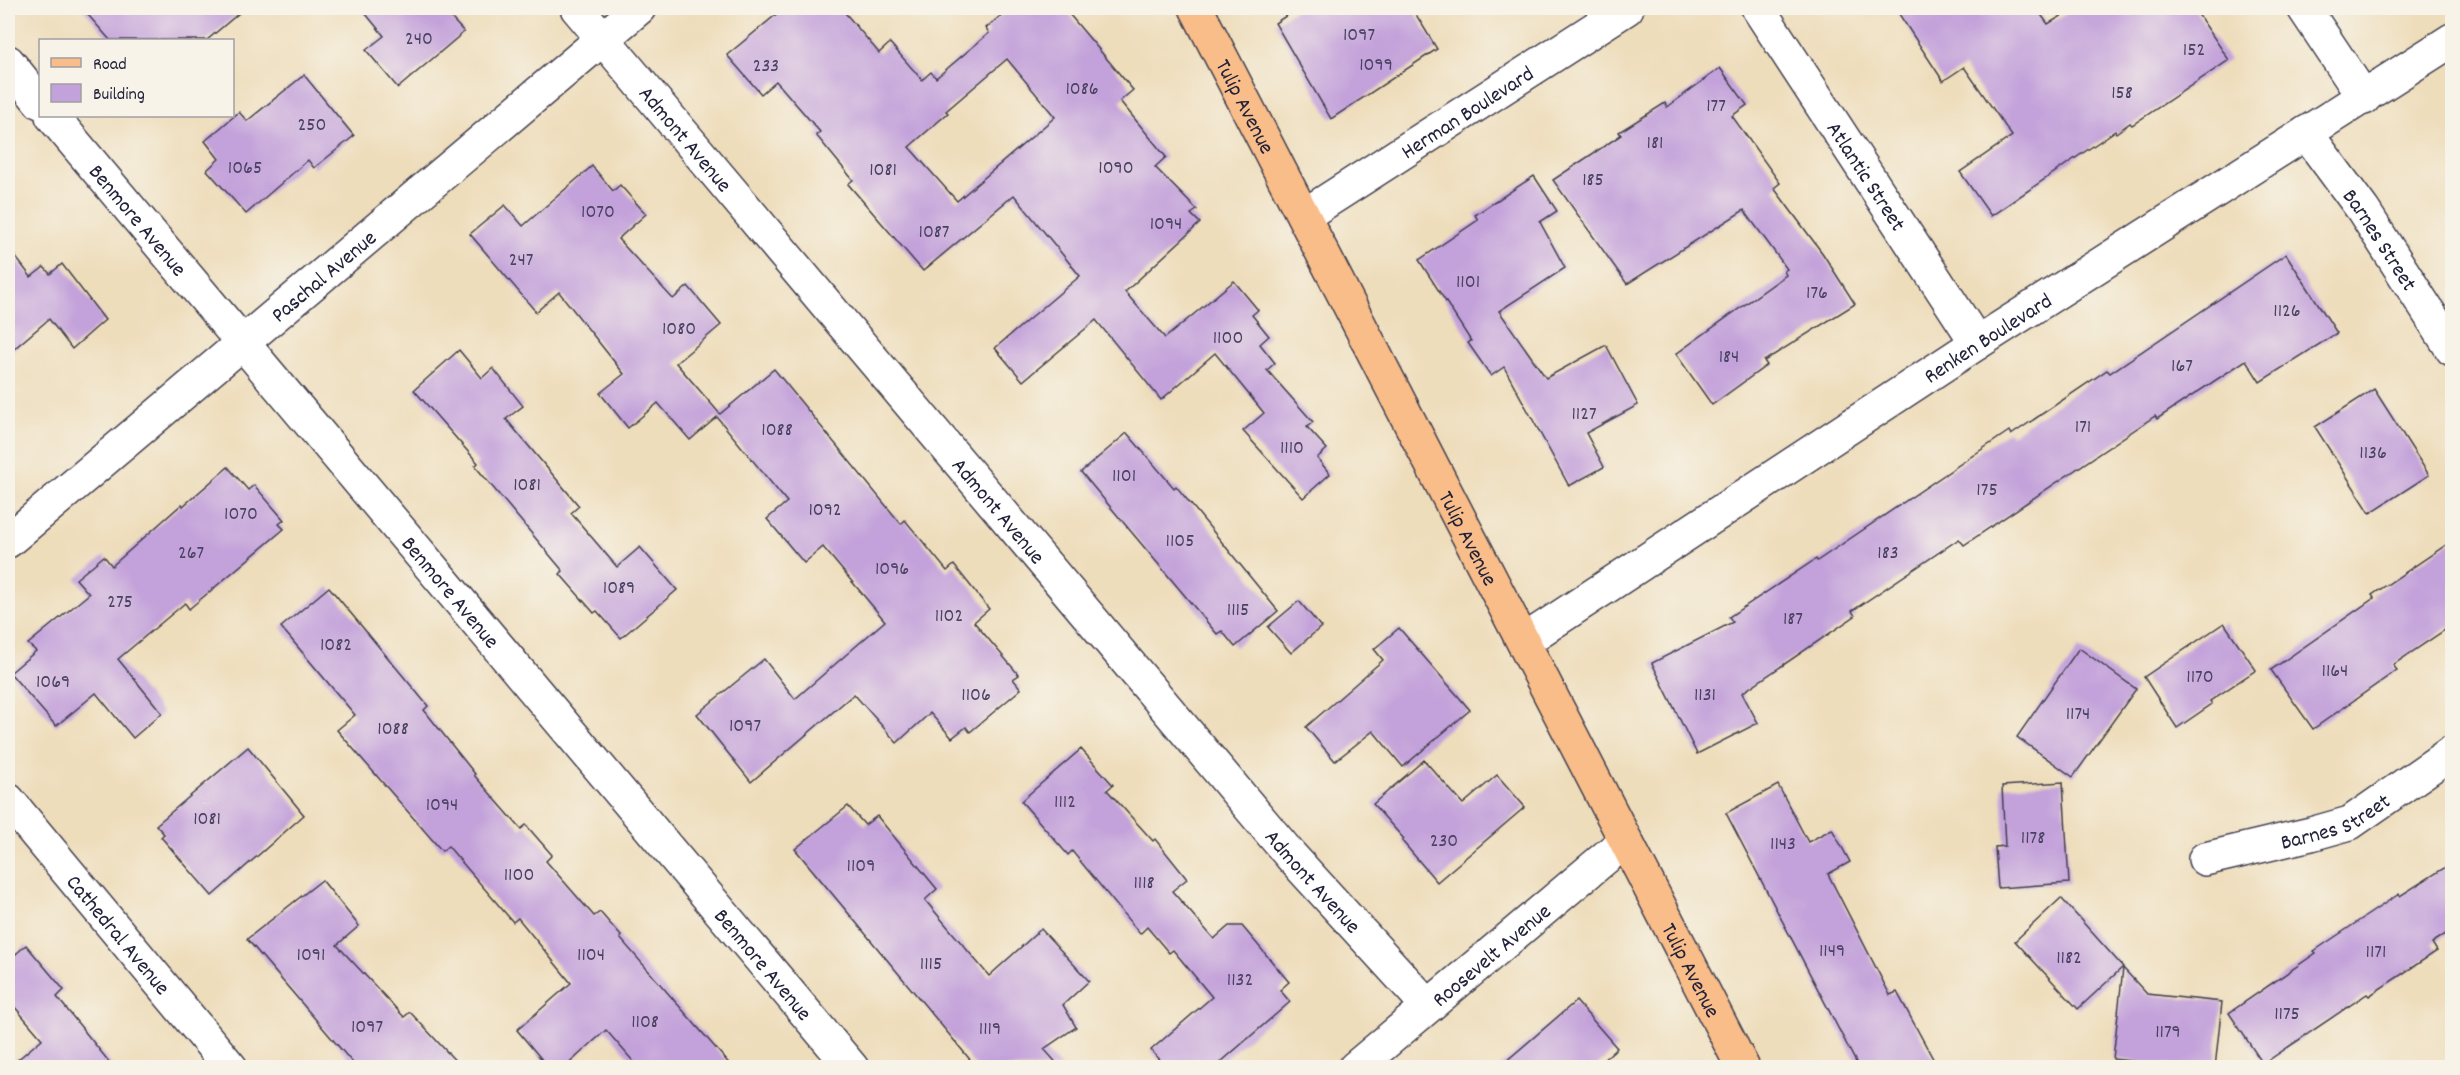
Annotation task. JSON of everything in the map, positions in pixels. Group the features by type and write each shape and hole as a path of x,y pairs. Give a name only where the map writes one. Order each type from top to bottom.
{"main road":[{"name":"Tulip Avenue","path":"1196,8 1305,215 1743,1068"}],"street":[{"name":"Admont Avenue","path":"578,8 1290,855 1428,1006"},
{"name":"Paschal Avenue","path":"8,541 639,8"},
{"name":"Herman Boulevard","path":"1305,215 1627,8"},
{"name":"Atlantic Street","path":"1758,8 1977,343"},
{"path":"2304,8 2364,98"},
{"name":"Renken Boulevard","path":"1524,640 1977,343 2452,40"},
{"path":"8,63 39,101"},
{"name":"Benmore Avenue","path":"53,117 852,1068"},
{"name":"Barnes Street","path":"2306,133 2363,210 2452,348"},
{"name":"Barnes Street","path":"2205,859 2350,823 2452,752"},
{"name":"Cathedral Avenue","path":"8,800 231,1068"},
{"name":"Roosevelt Avenue","path":"1355,1068 1625,841"}],"building":[{"path":"82,8 245,8 208,39 109,39"},
{"path":"361,8 442,8 464,32 398,88 366,50 384,36"},
{"path":"784,8 841,8 879,53 890,43 922,80 931,72 936,78 989,33 986,28 1010,8 1064,8 1133,90 1120,101 1166,157 1155,167 1197,210 1191,214 1200,223 1125,292 1165,338 1234,281 1258,310 1252,315 1269,336 1260,344 1275,363 1267,370 1313,422 1307,427 1327,449 1317,458 1330,474 1303,498 1243,431 1264,413 1215,353 1161,400 1096,320 1023,381 995,348 1080,276 1014,195 923,271 848,184 853,180 816,135 820,132 776,81 761,94 727,55","holes":["1007,59 1055,117 957,201 909,147 948,113 946,111"]},
{"path":"1298,8 1412,8 1437,49 1331,119 1275,23"},
{"path":"1895,8 2036,8 2048,24 2075,8 2194,8 2229,60 2132,125 2130,123 2116,133 2115,131 1991,216 1960,172 2012,136 1964,67 1943,81"},
{"path":"1720,68 1747,105 1732,116 1780,183 1774,188 1823,254 1855,304 1764,361 1767,365 1712,405 1676,354 1786,275 1784,271 1787,269 1744,210 1627,284 1553,180 1621,135 1619,132 1665,103 1667,107"},
{"path":"304,75 354,136 314,168 308,160 246,214 207,170 219,159 205,141 239,112 247,121"},
{"path":"592,166 613,191 620,185 646,214 618,239 673,299 688,286 721,325 676,363 720,414 774,369 901,524 905,520 947,571 954,565 989,609 974,622 1019,675 1013,679 1021,689 970,732 966,727 952,738 930,713 897,743 854,694 751,782 697,714 764,659 795,699 885,621 823,547 804,563 767,519 787,502 717,417 690,440 658,403 628,428 600,393 624,374 559,292 536,312 470,234 505,205 523,226"},
{"path":"1534,176 1557,211 1540,222 1565,268 1499,311 1546,378 1606,345 1638,405 1586,433 1604,467 1569,486 1504,367 1491,376 1468,343 1471,341 1419,260 1478,220 1475,215"},
{"path":"8,247 31,277 44,267 50,274 62,264 105,320 72,349 49,319 8,354"},
{"path":"2286,254 2337,333 2260,382 2246,360 2157,419 2155,416 1964,545 1959,539 1852,611 1855,616 1742,693 1758,723 1697,754 1652,663 1733,622 1729,617 1816,559 1817,561 2009,431 2011,435 2107,370 2110,373"},
{"path":"459,350 482,378 493,368 523,406 506,419 579,506 571,513 617,567 640,547 677,590 621,638 597,611 594,613 560,574 563,571 475,466 478,463 414,390"},
{"path":"2374,389 2429,475 2370,513 2315,427"},
{"path":"1127,433 1174,488 1176,486 1278,611 1235,647 1222,631 1217,634 1081,472"},
{"path":"228,467 248,490 254,485 284,520 279,524 284,529 189,609 185,603 118,659 162,713 133,738 96,693 56,726 10,673 36,651 28,644 89,594 76,579 104,556 112,566"},
{"path":"2452,541 2452,625 2393,665 2397,670 2313,729 2271,670 2374,598 2372,595"},
{"path":"329,587 428,706 424,710 474,775 521,829 526,825 552,855 546,861 594,916 600,912 733,1068 639,1068 606,1030 564,1068 549,1068 517,1030 571,983 518,918 513,922 448,846 442,851 337,730 355,715 281,627"},
{"path":"1299,601 1321,627 1291,653 1268,627"},
{"path":"2224,623 2256,670 2210,701 2212,704 2177,728 2144,677"},
{"path":"1399,628 1470,710 1403,767 1373,731 1335,761 1306,727 1383,660 1374,649"},
{"path":"2079,648 2136,689 2073,777 2017,737"},
{"path":"248,747 304,815 212,896 161,837 164,834 156,825"},
{"path":"1081,749 1113,785 1107,790 1153,841 1155,839 1187,879 1172,891 1214,939 1229,926 1242,926 1289,982 1280,990 1290,1002 1214,1068 1166,1068 1151,1050 1212,997 1173,950 1169,953 1147,927 1140,934 1072,851 1068,855 1021,801"},
{"path":"1424,760 1463,804 1497,775 1525,807 1437,882 1373,804"},
{"path":"2063,782 2069,883 1998,888 1995,847 2005,846 2002,786"},
{"path":"1778,785 1808,842 1832,829 1850,862 1828,874 1890,995 1897,992 1938,1068 1859,1068 1726,813"},
{"path":"848,806 865,825 877,816 937,889 925,900 989,976 1041,929 1089,981 1063,1005 1076,1027 1044,1049 1061,1068 977,1068 795,849"},
{"path":"2452,863 2452,930 2432,943 2437,951 2369,996 2367,994 2263,1064 2229,1013 2316,953 2314,951 2399,894 2400,896"},
{"path":"322,880 359,926 337,945 404,1017 410,1012 462,1068 357,1068 247,939"},
{"path":"2061,898 2123,967 2078,1009 2015,941"},
{"path":"26,945 64,990 57,997 114,1068 8,1068 42,1039 8,999 8,961"},
{"path":"2123,968 2147,994 2222,1002 2215,1068 2191,1068 2113,1059"},
{"path":"1576,1001 1617,1048 1594,1068 1498,1068"}]}
